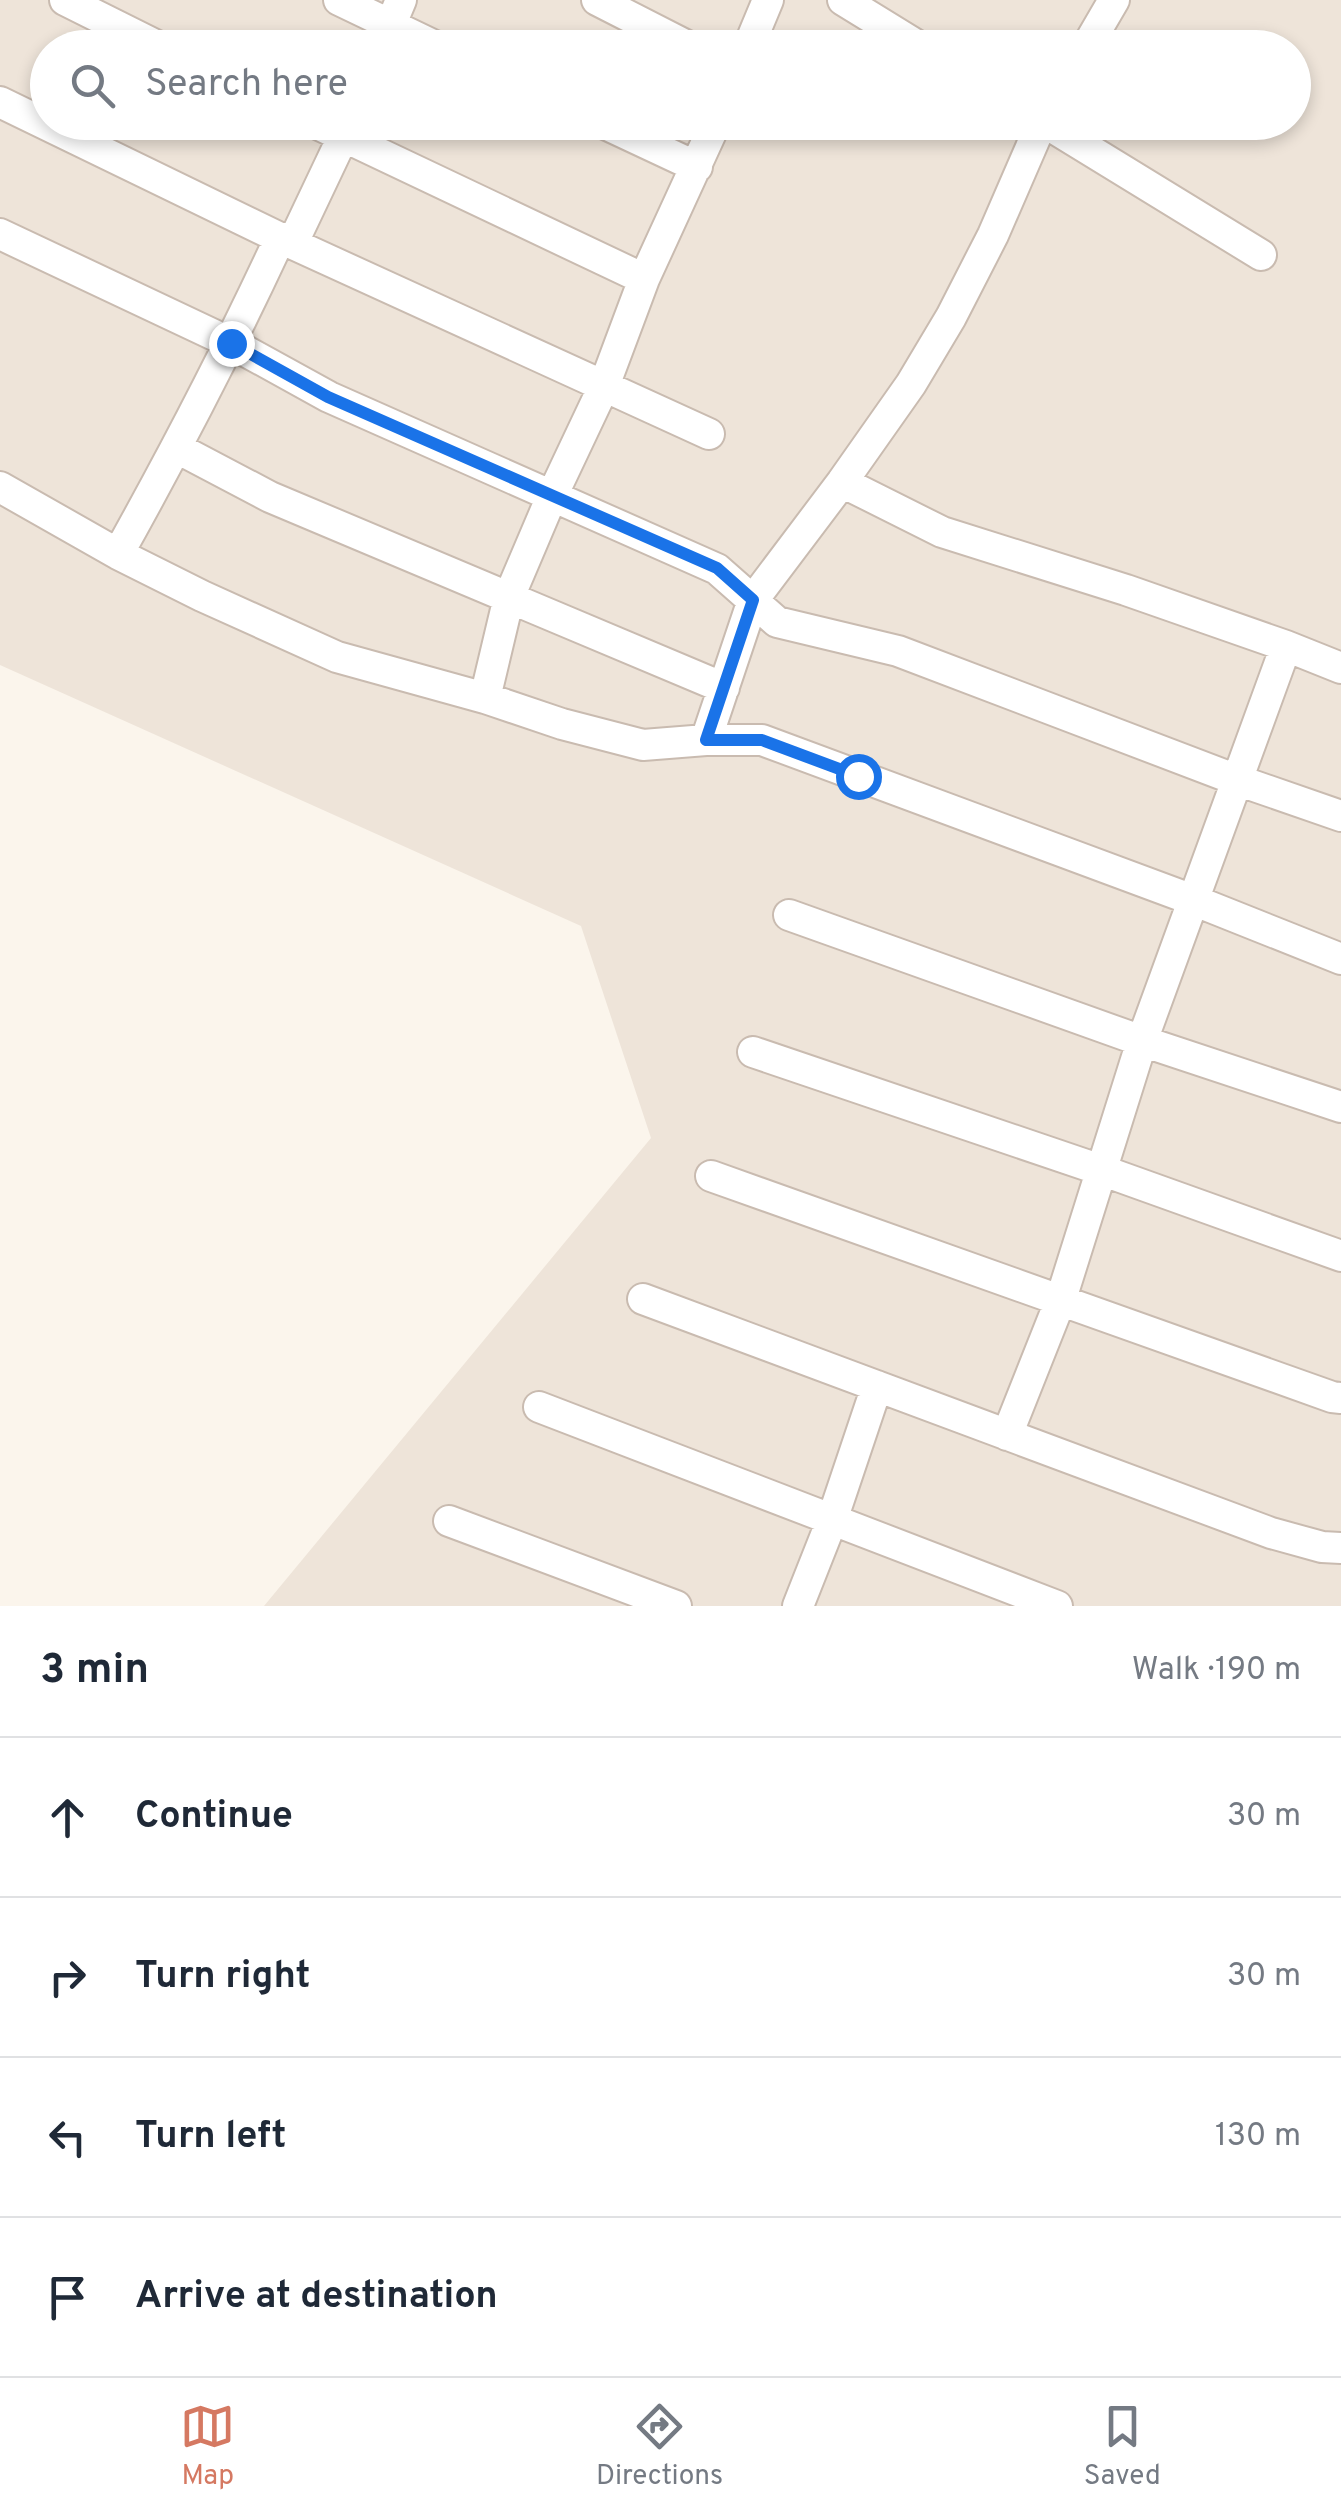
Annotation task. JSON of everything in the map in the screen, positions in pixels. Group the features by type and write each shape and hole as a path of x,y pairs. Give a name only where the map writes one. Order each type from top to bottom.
{"street":[{"path":"65,0 125,30"},
{"path":"339,0 391,24"},
{"path":"597,0 655,30"},
{"path":"756,30 768,0"},
{"path":"843,0 892,30"},
{"path":"1096,30 1114,0"},
{"path":"0,102 30,117"},
{"path":"78,140 280,238 710,434"},
{"path":"280,238 295,238 342,140"},
{"path":"367,140 644,280"},
{"path":"641,140 697,166"},
{"path":"486,698 509,597 708,140"},
{"path":"706,740 753,600 911,384 993,236 1035,140"},
{"path":"1073,140 1262,255"},
{"path":"0,234 231,343 328,397 717,568 777,622 898,651 1341,816"},
{"path":"118,554 178,448 280,238"},
{"path":"178,448 270,497 724,688"},
{"path":"842,482 942,532 1126,590 1341,668"},
{"path":"0,488 118,554 337,657 642,746 762,740 1341,959"},
{"path":"1007,1434 1061,1299 1142,1041 1286,646"},
{"path":"790,915 1142,1041 1341,1107"},
{"path":"753,1052 1341,1256"},
{"path":"712,1176 1341,1398"},
{"path":"643,1299 1270,1533 1341,1548"},
{"path":"798,1606 877,1386"},
{"path":"539,1407 1057,1606"},
{"path":"449,1520 676,1606"}],"shaded area":[{"path":"0,0 1341,0 1341,1606 264,1606 651,1138 581,926 0,665"}],"route":[{"path":"231,343 328,397 717,568 753,600 706,740 762,740 858,776"}]}
